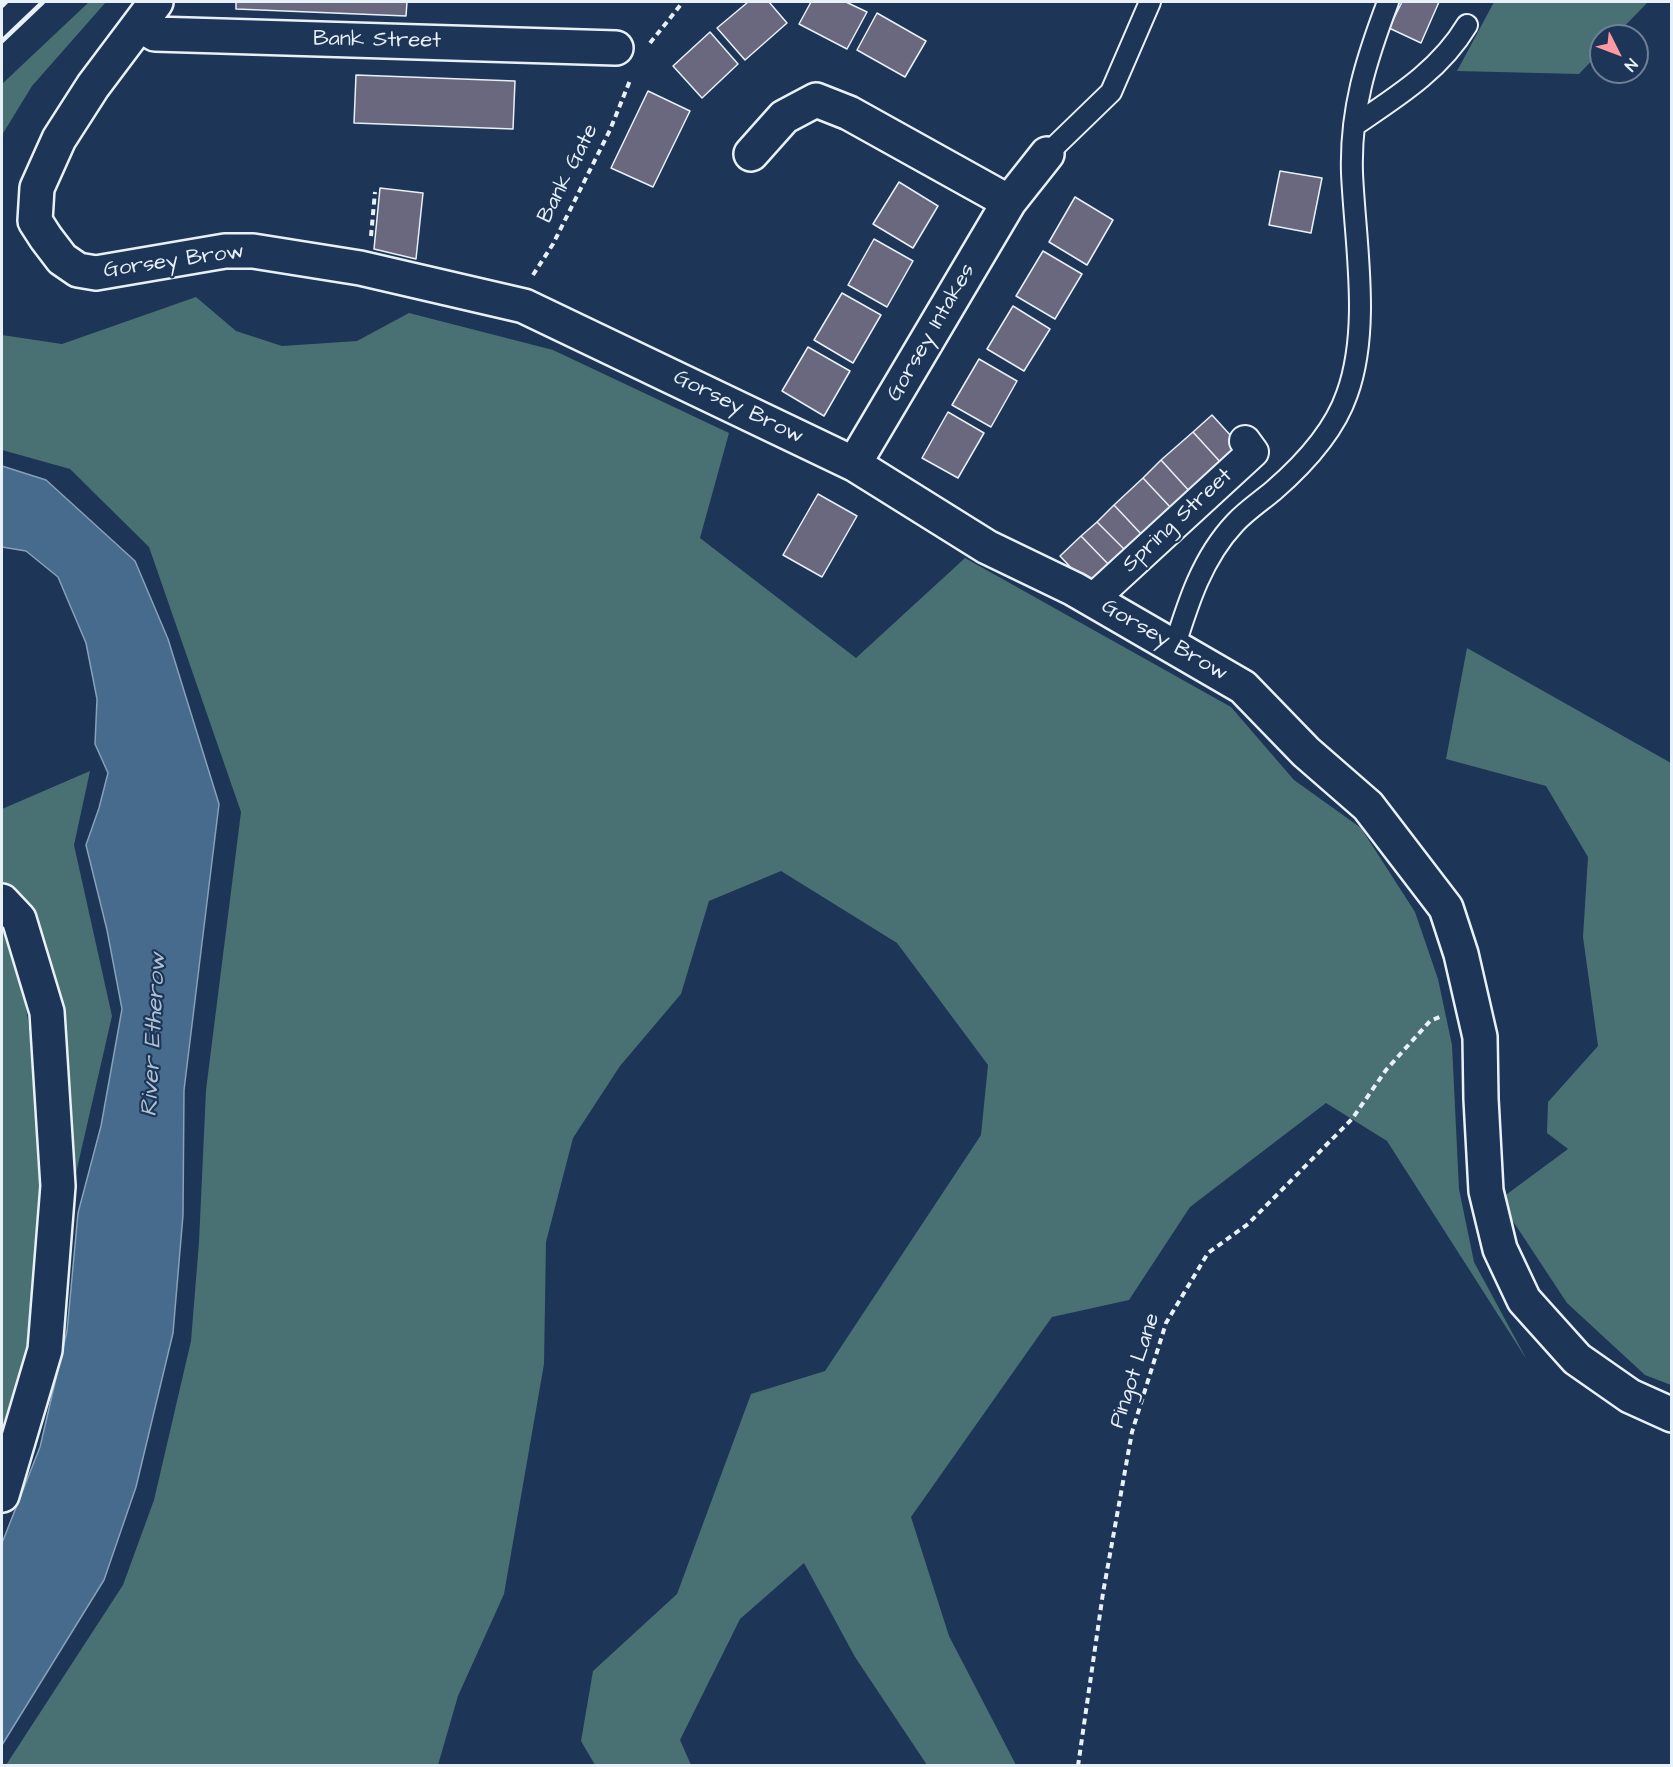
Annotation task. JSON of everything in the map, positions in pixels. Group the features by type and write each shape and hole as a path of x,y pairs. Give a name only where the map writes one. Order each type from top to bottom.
{"street":[{"name":"Bank Street","path":"149,13 155,34 632,57"},
{"name":"Gorsey Brow","path":"149,13 93,86 59,139 37,188 35,221 62,259 78,270 96,273 225,251 253,251 367,270 524,306 854,464 987,547 1092,600 1243,687 1306,752 1368,806 1446,908 1473,1003 1480,1037 1486,1191 1500,1249 1524,1300 1577,1359 1630,1396 1671,1415"},
{"path":"751,154 784,117 816,100 849,114 1009,202"},
{"name":"Gorsey Intakes","path":"854,464 1009,202 1047,154"},
{"name":"Spring Street","path":"1092,600 1253,452 1245,441"},
{"path":"2,901 19,919 47,1011 58,1186 45,1350 2,1495"}],"lane":[{"path":"1047,154 1111,92 1150,2"},
{"path":"1174,648 1190,597 1208,558 1235,523 1276,488 1309,455 1333,425 1348,394 1359,323 1352,171 1355,125 1359,86 1388,2"},
{"path":"1355,125 1432,70 1455,45 1467,25"}],"path":[{"name":"Bank Gate","path":"524,306 536,267 553,244 610,130 632,57 683,2"},
{"path":"367,270 375,192"},
{"name":"Pingot Lane","path":"1078,1766 1103,1593 1132,1432 1166,1323 1208,1253 1248,1224 1352,1119 1386,1070 1430,1021 1473,1003"}],"green space":[{"path":"89,2 106,2 32,86 2,135 2,84"},
{"path":"1494,2 1648,2 1627,24 1589,24 1589,64 1579,74 1457,71"},
{"path":"196,297 236,331 282,346 357,341 409,313 553,350 729,433 700,538 856,658 965,558 1231,707 1294,780 1361,828 1415,912 1438,979 1452,1045 1459,1189 1474,1262 1527,1360 1387,1141 1326,1103 1190,1207 1129,1300 1052,1317 911,1517 949,1636 1016,1765 927,1765 855,1657 804,1563 740,1619 680,1740 691,1765 595,1765 581,1741 593,1671 677,1594 751,1394 825,1371 981,1135 988,1065 897,943 781,871 709,901 681,994 620,1066 573,1138 546,1242 544,1364 504,1594 458,1696 438,1765 6,1765 123,1585 154,1500 191,1341 199,1242 206,1090 241,812 149,547 70,469 2,450 2,335 62,344"},
{"path":"1467,648 1671,763 1671,1385 1645,1375 1567,1303 1499,1200 1568,1149 1547,1133 1548,1102 1598,1046 1583,937 1588,857 1546,786 1446,759"},
{"path":"90,771 74,845 112,1016 76,1173 60,999 16,950 28,1020 49,1195 36,1349 2,1472 2,809"}],"water":[{"name":"River Etherow","path":"2,466 46,480 135,561 168,639 219,804 184,1090 183,1215 173,1333 136,1487 104,1580 2,1745 2,1543 40,1447 67,1331 78,1213 101,1126 122,1009 107,930 86,845 108,773 95,744 97,699 86,643 58,577 26,551 2,547"}],"building":[{"path":"236,2 407,2 406,16 236,9"},
{"path":"748,2 769,2 787,23 745,60 717,28"},
{"path":"811,2 846,2 867,12 847,49 799,24"},
{"path":"1402,2 1439,2 1421,43 1389,28"},
{"path":"877,13 926,41 905,77 857,50"},
{"path":"710,32 738,64 702,98 673,66"},
{"path":"356,75 515,81 513,129 354,123"},
{"path":"648,91 690,111 653,187 611,168"},
{"path":"1280,171 1322,178 1311,233 1269,225"},
{"path":"899,182 938,206 913,248 873,224"},
{"path":"380,188 423,193 416,259 374,249"},
{"path":"1075,197 1113,220 1087,265 1049,242"},
{"path":"874,239 913,261 887,307 848,285"},
{"path":"1043,251 1082,274 1055,319 1016,296"},
{"path":"842,293 881,315 853,363 814,340"},
{"path":"1013,306 1050,329 1024,371 987,349"},
{"path":"808,347 850,371 824,416 782,391"},
{"path":"979,359 1017,381 991,427 952,405"},
{"path":"948,412 984,433 958,478 922,458"},
{"path":"1212,415 1242,448 1223,465 1193,432"},
{"path":"1193,432 1223,465 1191,493 1161,460"},
{"path":"1161,460 1191,493 1172,509 1143,478"},
{"path":"1143,478 1172,509 1143,536 1114,505"},
{"path":"818,494 857,516 822,577 783,555"},
{"path":"1114,505 1143,536 1126,551 1097,522"},
{"path":"1097,522 1126,551 1111,567 1081,536"},
{"path":"1081,536 1111,567 1089,587 1060,556"}],"railway":[{"path":"2,6 6,2"},
{"path":"2,41 43,2"}]}
